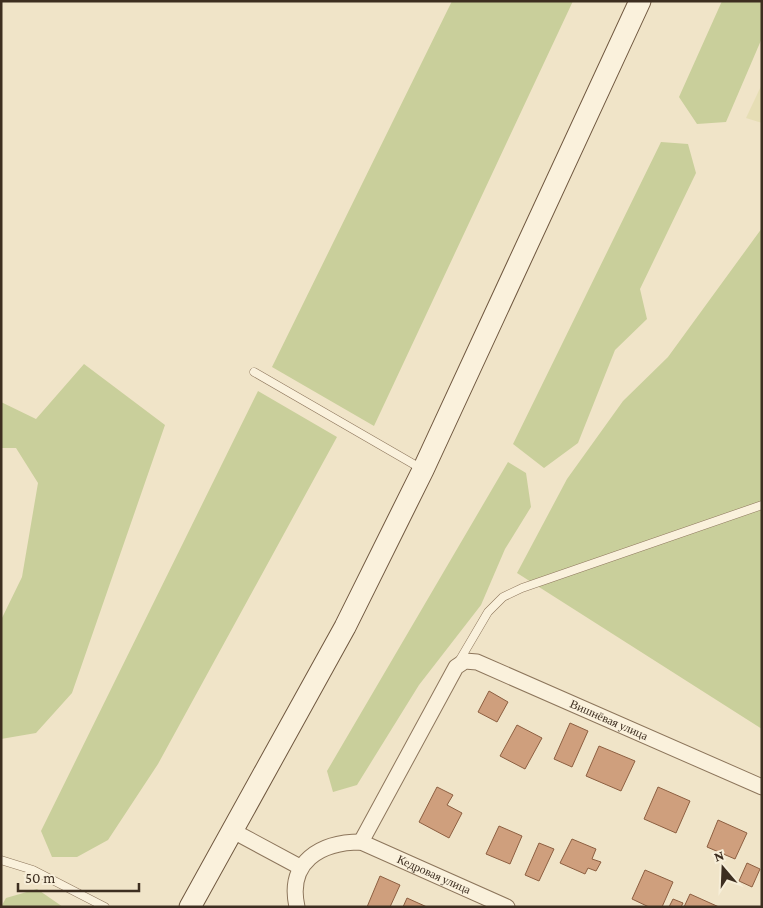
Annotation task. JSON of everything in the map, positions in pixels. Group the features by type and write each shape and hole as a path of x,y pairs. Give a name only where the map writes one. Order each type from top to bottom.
{"street":[{"path":"190,907 234,831 345,627 423,470 640,1"},
{"name":"Вишнёвая улица","path":"456,667 465,661 477,662 762,787"},
{"path":"297,907 295,889 300,867 316,852 335,844 361,842 456,667"},
{"path":"234,831 300,867"},
{"name":"Кедровая улица","path":"361,842 507,907"}],"lane":[{"path":"254,372 423,470"},
{"path":"456,667 488,612 503,597 522,588 762,505"},
{"path":"1,860 33,870 105,907"}],"shaded area":[{"path":"762,84 762,123 746,118"}],"green space":[{"path":"452,1 573,1 374,426 272,367"},
{"path":"722,1 762,1 762,38 726,122 697,124 679,97"},
{"path":"661,142 688,144 696,173 640,289 647,319 615,350 578,443 544,468 513,444"},
{"path":"762,228 762,729 517,573 567,479 623,401 668,357"},
{"path":"84,364 165,425 72,693 36,733 1,739 1,620 22,577 38,483 16,448 1,448 1,402 36,419"},
{"path":"258,391 337,437 158,764 108,840 77,857 52,857 41,831"},
{"path":"508,462 526,473 531,507 505,549 481,605 419,685 357,785 333,792 327,771"},
{"path":"37,889 63,907 1,907 6,898"}],"building":[{"path":"489,691 508,702 497,722 478,712"},
{"path":"570,723 588,731 572,767 554,759"},
{"path":"517,725 542,738 525,769 500,756"},
{"path":"599,746 635,761 621,791 586,776"},
{"path":"437,787 453,795 447,805 462,813 449,838 419,822"},
{"path":"658,787 690,801 676,833 644,819"},
{"path":"718,820 747,833 735,859 707,847"},
{"path":"499,826 522,836 510,864 486,854"},
{"path":"572,839 596,849 592,859 601,862 596,871 588,868 585,874 560,863"},
{"path":"539,843 554,849 539,881 525,875"},
{"path":"747,863 760,869 752,887 739,881"},
{"path":"645,870 673,882 662,907 649,907 632,899"},
{"path":"380,876 400,885 390,907 367,907"},
{"path":"690,894 719,907 684,907"},
{"path":"407,898 427,907 403,907"},
{"path":"673,899 683,903 681,907 669,907"}]}
